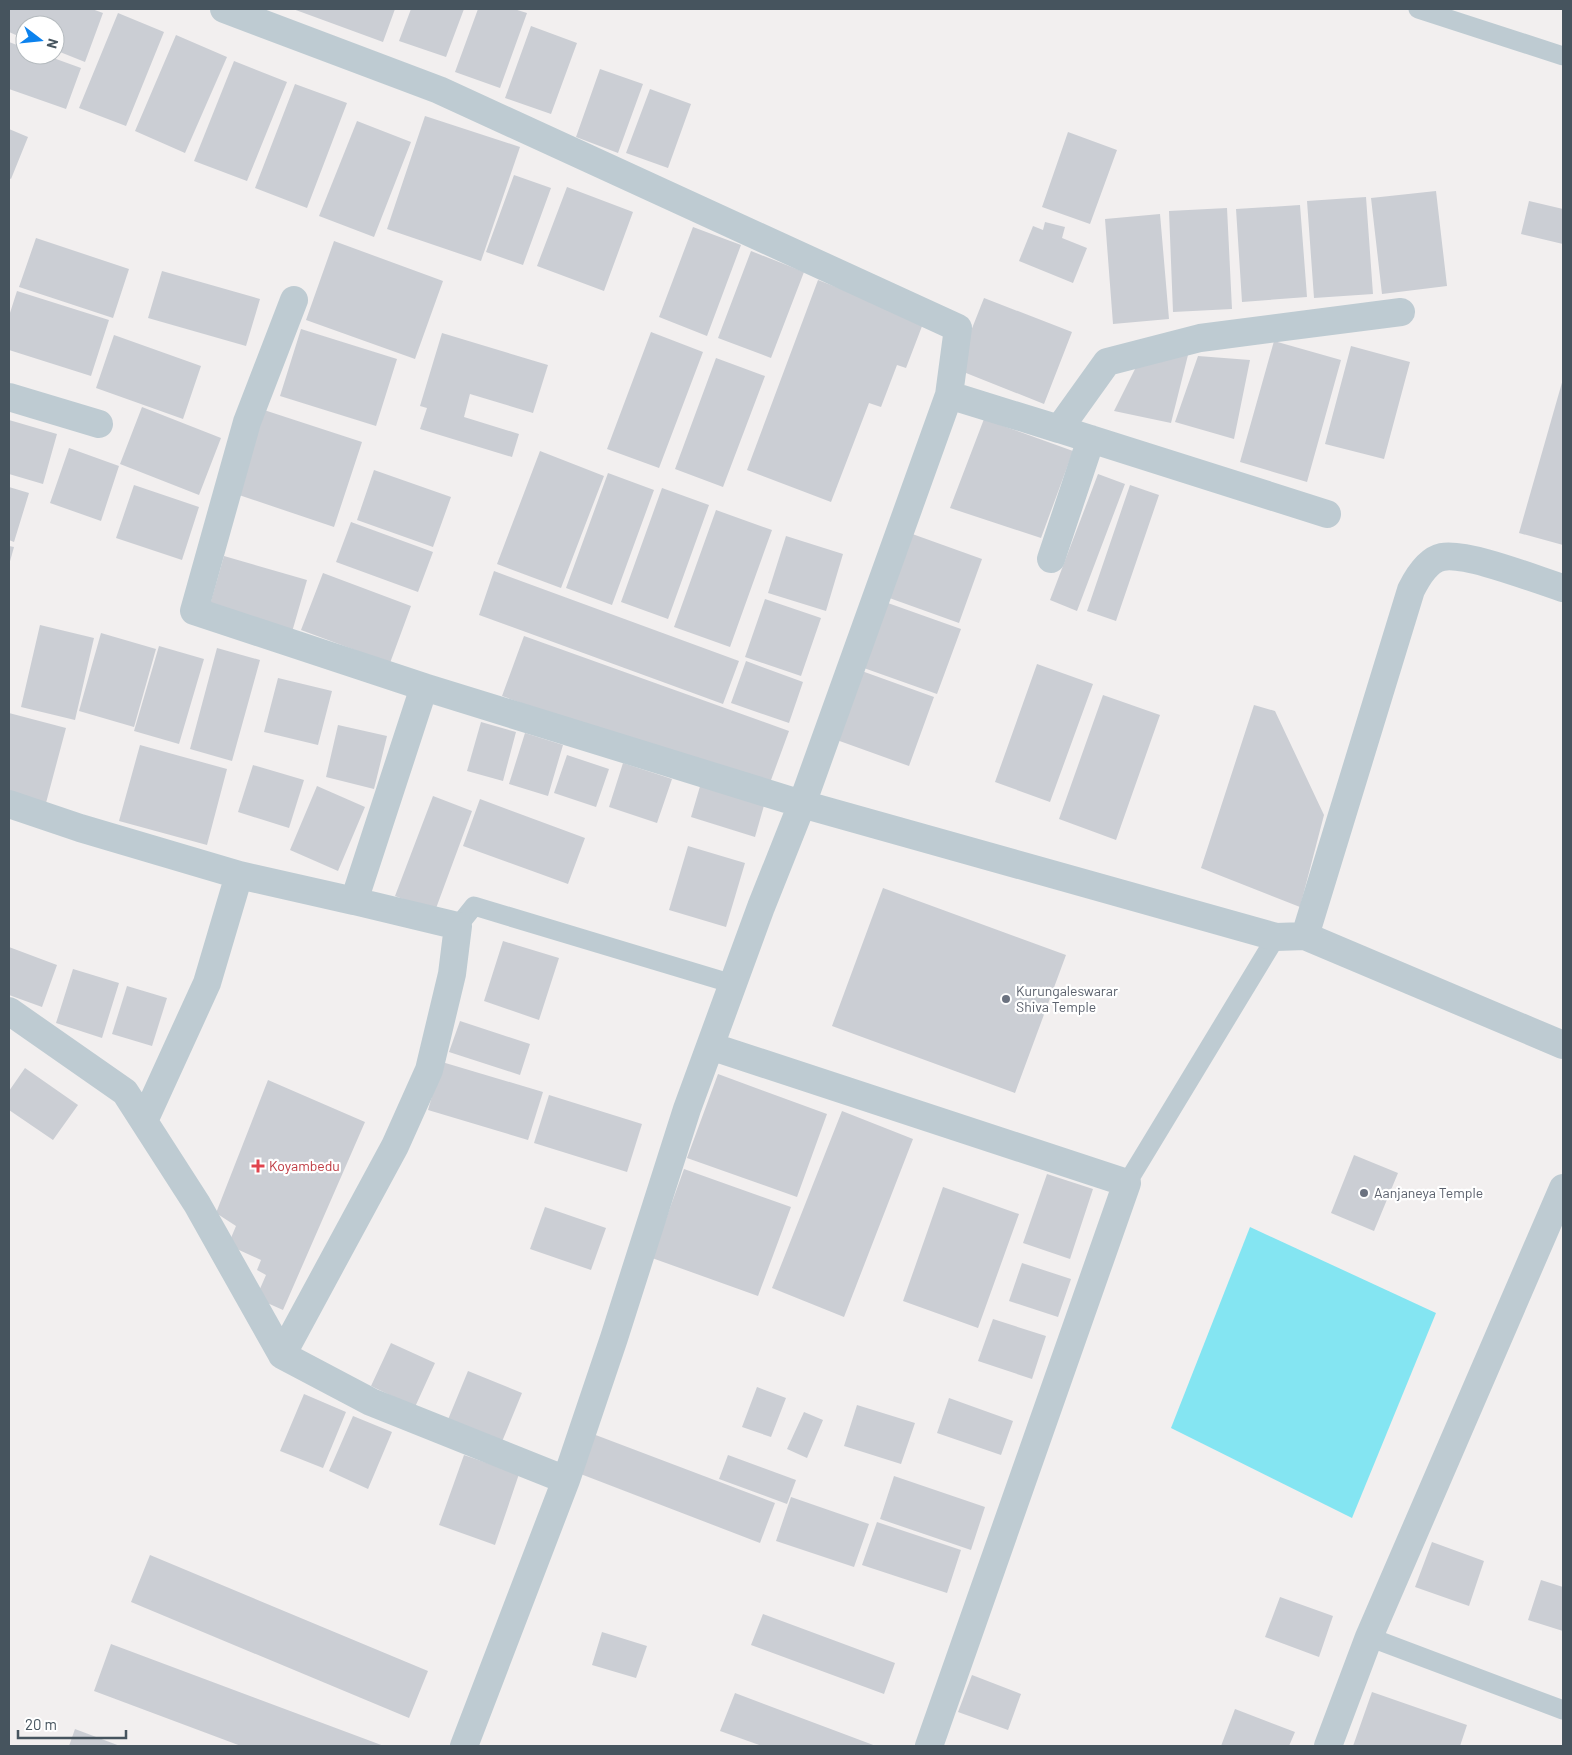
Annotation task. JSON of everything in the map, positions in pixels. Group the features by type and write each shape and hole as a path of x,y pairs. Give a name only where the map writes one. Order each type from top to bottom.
{"street":[{"path":"224,9 278,18 958,328 949,395 802,804 761,907 687,1109 614,1338 566,1480 464,1746"},
{"path":"294,300 247,422 194,611 424,688 802,804 1276,937 1305,936 1563,1045"},
{"path":"1058,428 1107,362 1200,338 1401,312"},
{"path":"949,395 1327,514"},
{"path":"9,397 98,424"},
{"path":"1051,559 1092,439"},
{"path":"1305,936 1410,590 1422,570 1442,557 1467,558 1563,588"},
{"path":"354,901 424,688"},
{"path":"9,804 80,828 240,875 458,926 452,974 429,1070 395,1146 282,1355"},
{"path":"144,1121 207,983 240,875"},
{"path":"9,1011 125,1092 197,1204 282,1355 371,1402 566,1480"},
{"path":"710,1046 1127,1183 929,1746"},
{"path":"1328,1746 1370,1637 1563,1188"}],"lane":[{"path":"1418,9 1563,56"},
{"path":"458,926 474,906 733,984"},
{"path":"1127,1183 1276,937"},
{"path":"1370,1637 1563,1710"}],"water":[{"path":"1250,1227 1436,1313 1352,1518 1171,1428"}],"building":[{"path":"9,9 92,9 103,13 85,62 65,54 65,15 15,15 15,35 9,32"},
{"path":"293,9 395,9 383,42"},
{"path":"411,9 464,9 446,57 399,41"},
{"path":"478,9 514,9 527,13 500,88 455,72"},
{"path":"118,13 164,32 126,126 79,108"},
{"path":"531,26 577,43 551,114 505,98"},
{"path":"176,35 227,57 185,153 135,131"},
{"path":"9,42 15,44 15,65 65,65 65,62 81,68 66,109 9,89"},
{"path":"234,61 287,82 247,181 194,161"},
{"path":"600,69 643,84 618,153 576,137"},
{"path":"295,84 347,103 307,208 255,188"},
{"path":"650,89 691,104 668,168 626,153"},
{"path":"425,116 520,147 481,261 387,229"},
{"path":"357,121 411,142 374,237 319,216"},
{"path":"9,129 28,137 11,179 9,178"},
{"path":"1068,132 1117,150 1090,224 1042,207"},
{"path":"514,175 551,188 523,265 486,252"},
{"path":"567,187 633,212 604,291 537,266"},
{"path":"1436,191 1447,286 1382,294 1371,198"},
{"path":"1366,197 1373,294 1314,298 1307,201"},
{"path":"1529,201 1563,209 1563,244 1521,234"},
{"path":"1300,205 1307,297 1242,302 1236,209"},
{"path":"1227,208 1232,309 1173,312 1169,211"},
{"path":"1160,214 1169,319 1113,324 1105,219"},
{"path":"1045,222 1065,227 1062,238 1087,248 1073,283 1019,261 1033,226 1043,230"},
{"path":"693,227 741,245 707,336 659,317"},
{"path":"36,238 129,269 113,318 19,287"},
{"path":"334,241 443,281 415,359 306,320"},
{"path":"751,251 804,272 771,358 718,338"},
{"path":"162,271 260,299 246,346 148,318"},
{"path":"818,280 924,321 906,368 897,365 881,407 869,403 831,502 747,470"},
{"path":"17,291 109,320 91,376 9,350 9,316"},
{"path":"984,298 1072,332 1044,404 956,369"},
{"path":"301,329 397,359 376,426 280,396"},
{"path":"651,332 703,352 659,468 607,449"},
{"path":"442,333 548,365 533,413 470,394 464,417 519,434 512,457 420,429 427,408 420,406"},
{"path":"114,335 201,366 183,419 96,388"},
{"path":"1274,341 1341,360 1307,482 1240,462"},
{"path":"1351,346 1410,362 1384,459 1325,444"},
{"path":"1188,355 1171,423 1114,411 1138,363"},
{"path":"1198,356 1250,360 1234,439 1175,422"},
{"path":"716,358 765,376 723,487 675,469"},
{"path":"1563,379 1563,545 1519,533"},
{"path":"142,407 221,438 199,495 120,464"},
{"path":"264,410 362,442 334,527 236,494"},
{"path":"984,419 1073,451 1041,538 950,508"},
{"path":"9,420 57,434 43,484 9,474"},
{"path":"69,448 119,466 101,521 50,503"},
{"path":"540,451 604,476 561,588 497,564"},
{"path":"374,470 451,497 433,547 357,520"},
{"path":"608,473 654,490 612,605 566,588"},
{"path":"1098,474 1125,484 1077,611 1050,600"},
{"path":"134,485 199,507 182,560 116,538"},
{"path":"1130,485 1159,495 1116,621 1087,611"},
{"path":"9,487 29,493 14,542 9,540"},
{"path":"662,488 709,505 668,619 621,602"},
{"path":"716,510 772,530 730,647 674,627"},
{"path":"351,522 433,552 418,592 336,562"},
{"path":"904,531 982,559 959,623 881,595"},
{"path":"786,536 843,554 826,611 768,593"},
{"path":"9,546 14,547 9,565"},
{"path":"224,556 307,580 292,632 209,608"},
{"path":"494,571 739,661 723,704 479,615"},
{"path":"323,573 411,606 390,663 301,630"},
{"path":"765,599 821,618 801,676 745,657"},
{"path":"885,602 961,629 937,694 861,667"},
{"path":"40,625 94,638 75,720 21,707"},
{"path":"101,633 156,649 134,727 79,711"},
{"path":"524,636 789,731 767,791 502,696"},
{"path":"159,646 204,659 179,744 134,731"},
{"path":"217,648 260,660 232,761 190,749"},
{"path":"746,661 803,682 789,723 731,703"},
{"path":"1037,664 1093,684 1050,802 995,782"},
{"path":"859,670 934,697 909,766 834,739"},
{"path":"278,678 332,691 318,745 264,732"},
{"path":"1103,695 1160,715 1116,840 1059,819"},
{"path":"1254,705 1275,711 1324,815 1300,907 1201,868"},
{"path":"9,713 66,728 46,803 9,793"},
{"path":"481,722 516,732 503,781 467,771"},
{"path":"338,725 387,736 374,789 326,777"},
{"path":"525,733 563,745 548,796 509,784"},
{"path":"140,745 227,769 207,845 119,821"},
{"path":"567,755 609,769 596,807 554,793"},
{"path":"623,763 672,779 657,823 609,807"},
{"path":"253,765 304,780 289,828 238,812"},
{"path":"701,783 765,802 755,837 691,817"},
{"path":"317,786 365,807 338,871 290,850"},
{"path":"433,796 472,811 435,911 395,896"},
{"path":"480,799 585,838 568,884 463,846"},
{"path":"688,846 745,863 726,927 669,910"},
{"path":"883,888 1066,955 1015,1093 832,1026"},
{"path":"503,941 559,958 539,1020 484,1001"},
{"path":"9,947 57,965 42,1007 9,995"},
{"path":"73,969 119,983 102,1038 56,1023"},
{"path":"127,986 167,998 152,1046 112,1034"},
{"path":"460,1021 530,1044 520,1075 449,1052"},
{"path":"442,1062 543,1092 528,1140 428,1110"},
{"path":"25,1068 78,1105 53,1140 9,1110 9,1091"},
{"path":"718,1074 827,1114 797,1197 687,1158"},
{"path":"268,1080 365,1122 283,1310 256,1298 266,1275 257,1270 261,1260 228,1245 236,1226 216,1213"},
{"path":"549,1095 642,1124 627,1172 534,1143"},
{"path":"842,1111 913,1139 844,1317 772,1288"},
{"name":"Aanjaneya Temple","path":"1354,1155 1398,1173 1374,1231 1331,1213"},
{"path":"684,1169 791,1207 758,1296 652,1258"},
{"path":"1047,1174 1093,1189 1070,1259 1023,1243"},
{"path":"943,1187 1019,1214 978,1328 903,1301"},
{"path":"545,1207 606,1228 591,1270 530,1249"},
{"path":"1022,1263 1071,1279 1058,1317 1009,1301"},
{"path":"993,1319 1046,1336 1032,1379 978,1361"},
{"path":"391,1343 435,1363 415,1407 371,1386"},
{"path":"468,1371 522,1393 501,1444 447,1422"},
{"path":"757,1387 786,1398 771,1437 742,1427"},
{"path":"304,1394 346,1412 323,1468 280,1451"},
{"path":"949,1398 1013,1421 1001,1455 937,1433"},
{"path":"857,1405 915,1423 901,1464 844,1446"},
{"path":"804,1412 823,1420 807,1458 787,1449"},
{"path":"353,1416 392,1432 368,1489 329,1471"},
{"path":"593,1434 775,1503 760,1543 578,1473"},
{"path":"464,1455 519,1474 495,1545 439,1525"},
{"path":"728,1455 796,1480 787,1504 719,1479"},
{"path":"894,1476 985,1507 971,1550 880,1519"},
{"path":"791,1497 869,1524 854,1567 776,1541"},
{"path":"877,1522 961,1550 947,1593 862,1565"},
{"path":"1432,1542 1484,1561 1469,1606 1415,1587"},
{"path":"150,1555 428,1671 409,1718 131,1602"},
{"path":"1541,1580 1563,1587 1563,1631 1528,1620"},
{"path":"1280,1597 1333,1616 1319,1657 1265,1637"},
{"path":"763,1614 895,1663 884,1694 751,1645"},
{"path":"602,1632 647,1646 636,1678 592,1665"},
{"path":"111,1644 384,1746 241,1746 94,1691"},
{"path":"972,1675 1021,1694 1008,1730 958,1712"},
{"path":"1372,1692 1467,1725 1460,1746 1353,1746"},
{"path":"735,1693 876,1746 762,1746 720,1731"},
{"path":"1235,1709 1295,1732 1289,1746 1221,1746"},
{"path":"75,1729 120,1746 69,1746"}],"place":[{"name":"Kurungaleswarar Shiva Temple","path":"1006,999"},
{"name":"Koyambedu","path":"258,1166"},
{"name":"Aanjaneya Temple","path":"1364,1193"}]}
